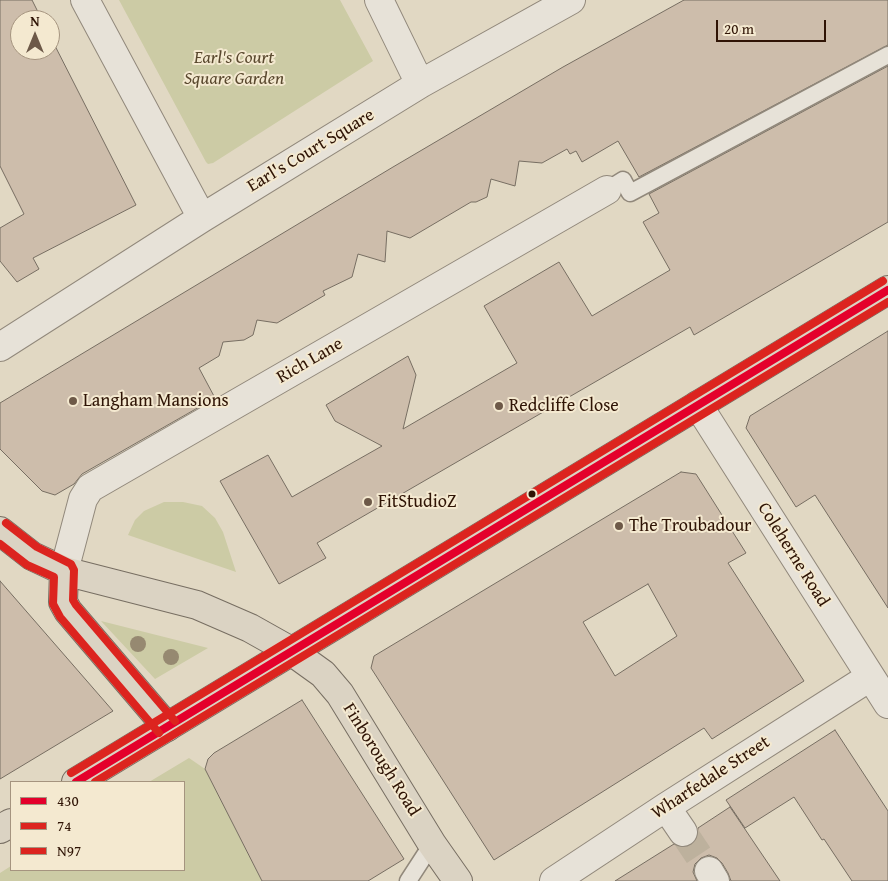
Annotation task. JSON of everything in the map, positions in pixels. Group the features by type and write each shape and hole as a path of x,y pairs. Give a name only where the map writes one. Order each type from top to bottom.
{"main road":[{"path":"78,781 888,290"},
{"name":"Finborough Road","path":"0,531 32,556 64,571 197,605 250,628 291,651 323,674 340,694 432,844 458,881"},
{"path":"64,571 63,602 68,611 166,726"}],"street":[{"path":"85,0 202,218"},
{"path":"379,0 420,84"},
{"name":"Earl's Court Square","path":"0,347 202,218 420,84 571,0"},
{"name":"Rich Lane","path":"64,571 83,499 90,488 607,190"},
{"name":"Coleherne Road","path":"698,405 888,704"},
{"name":"Wharfedale Street","path":"554,881 666,806 870,677"},
{"path":"666,806 683,832"}],"lane":[{"path":"607,190 623,180 630,193 888,55"},
{"path":"408,881 432,844"}],"green space":[{"name":"Earl's Court Square Garden","path":"119,0 340,0 373,61 213,163 208,164"},
{"path":"164,502 183,502 202,506 215,518 223,532 236,572 128,535 135,520 144,511"},
{"path":"101,621 208,648 155,679"},
{"path":"189,758 205,769 262,881 0,881 0,873 10,867 10,871 185,871 185,781 151,781"}],"building":[{"path":"0,0 32,0 37,10 10,10 10,60 60,60 60,56 136,205 33,258 39,269 17,282 0,261 0,228 24,214 0,166"},
{"path":"684,0 888,0 888,45 639,177 618,141 582,162 576,151 570,154 567,149 542,163 519,161 515,186 491,179 487,197 471,202 410,238 387,231 385,262 358,254 352,277 323,291 325,295 277,323 257,320 253,335 244,340 223,342 219,356 199,368 215,398 82,474 74,484 55,495 42,491 0,449 0,403 393,167 563,67"},
{"path":"888,66 888,222 694,335 690,327 317,543 326,558 279,584 220,481 268,455 292,497 382,446 335,421 326,405 408,356 416,375 403,429 517,363 484,306 559,262 592,316 670,270 643,222 659,213 649,194"},
{"path":"888,331 888,608 815,495 796,507 746,428 750,416"},
{"path":"681,472 696,474 746,553 728,563 804,681 712,739 704,728 494,860 371,668 374,656","holes":["648,584 677,636 615,676 583,622"]},
{"path":"0,581 113,711 0,779"},
{"path":"302,700 404,859 368,881 262,881 205,769 208,759 214,753"},
{"path":"835,730 888,811 888,881 852,881 794,797 745,828 726,800"},
{"path":"730,807 780,881 731,881 722,863 717,858 709,855 701,858 695,864 693,872 697,881 615,881 674,844 684,848 691,845 697,838 698,828"}],"tunnel":[{"path":"683,832 709,871"}],"transit line":[{"name":"N97","path":"71,773 883,281"},
{"name":"430","path":"78,781 888,290"},
{"name":"74","path":"97,781 888,302"},
{"name":"N97","path":"6,523 37,547 71,564 74,570 73,600 76,605 175,721"},
{"name":"74","path":"0,544 27,565 54,577 53,604 60,617 159,733"}],"place":[{"name":"Langham Mansions","path":"73,401"},
{"name":"Redcliffe Close","path":"499,406"},
{"name":"FitStudioZ","path":"368,502"},
{"name":"The Troubadour","path":"619,526"}]}
